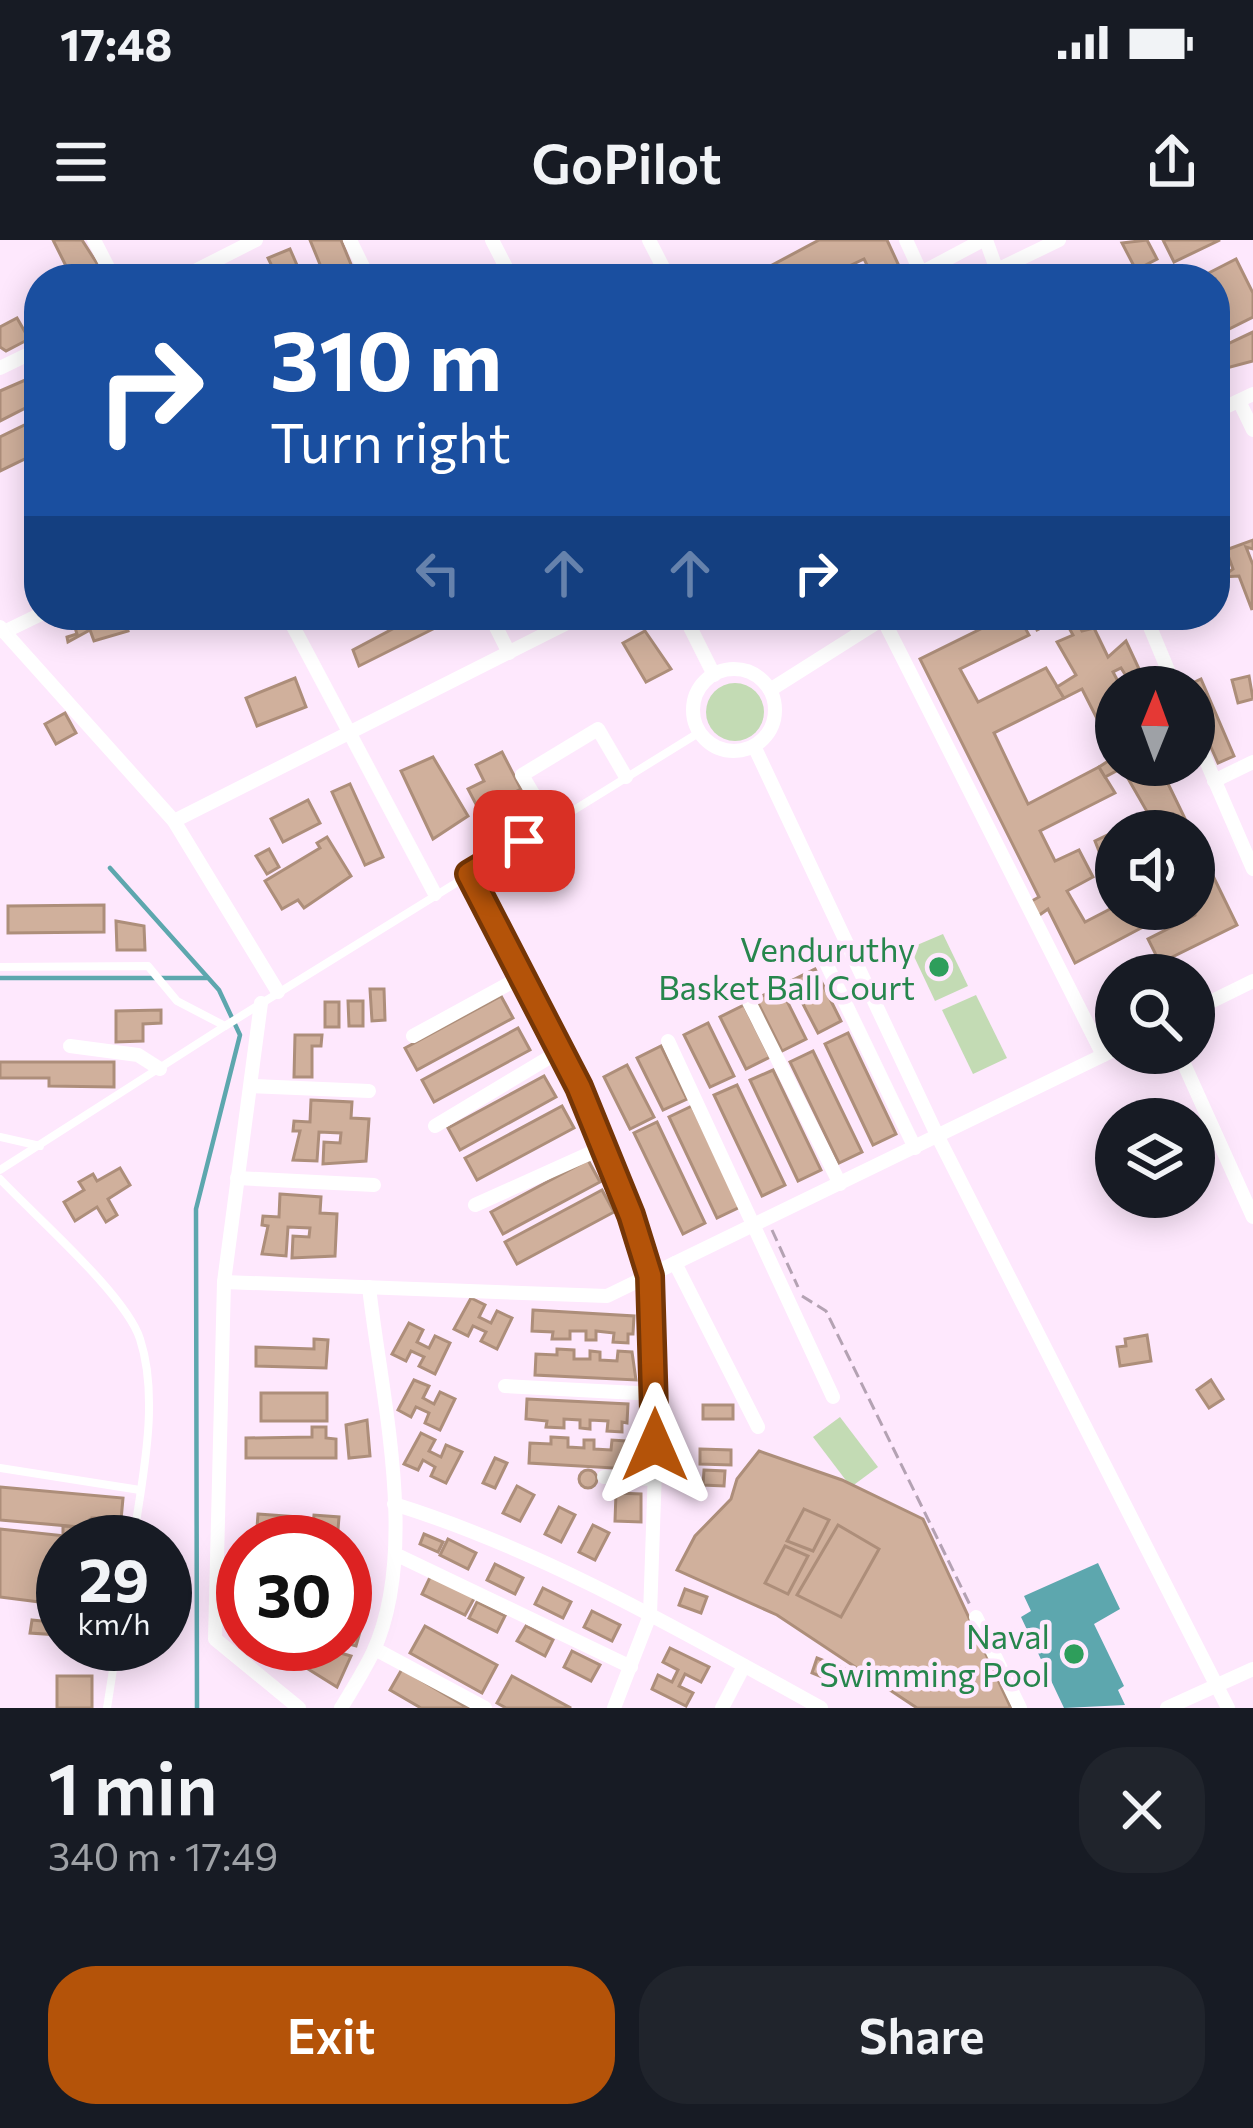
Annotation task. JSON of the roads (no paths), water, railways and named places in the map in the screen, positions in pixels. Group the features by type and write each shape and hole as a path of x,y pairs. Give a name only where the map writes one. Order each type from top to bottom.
{"street":[{"path":"209,264 256,240"},
{"path":"938,264 984,240"},
{"path":"1016,264 1059,240"},
{"path":"1246,397 1253,430"},
{"path":"2,630 175,821 278,992"},
{"path":"295,630 435,894"},
{"path":"497,630 508,653"},
{"path":"175,821 553,630"},
{"path":"691,630 713,675"},
{"path":"770,690 865,630"},
{"path":"892,630 1095,1025"},
{"path":"1151,630 1166,666"},
{"path":"739,669 770,690 771,727 754,746 730,751 700,732 694,720 696,694 713,675 739,669"},
{"path":"551,824 522,775 598,729 626,777"},
{"path":"754,746 938,1137 1228,1708"},
{"path":"1215,781 1253,762"},
{"path":"1215,783 1253,869"},
{"path":"469,874 604,1147 650,1276 655,1394 650,1615 614,1708"},
{"path":"827,965 914,1148"},
{"path":"413,1036 521,977"},
{"path":"1215,1000 1253,981"},
{"path":"749,1002 840,1184"},
{"path":"261,1003 224,1282 215,1639 299,1708"},
{"path":"668,1041 761,1220 833,1397"},
{"path":"70,1046 138,1055 160,1069"},
{"path":"435,1126 560,1051"},
{"path":"224,1282 607,1296 1095,1059"},
{"path":"1188,1074 1253,1217"},
{"path":"250,1086 369,1091"},
{"path":"475,1205 604,1147"},
{"path":"237,1178 374,1186"},
{"path":"675,1263 758,1427"},
{"path":"341,1708 375,1649 395,1554 394,1504 369,1287"},
{"path":"506,1386 655,1394"},
{"path":"604,1477 653,1479"},
{"path":"394,1504 471,1528 650,1615 821,1708"},
{"path":"395,1554 631,1667"},
{"path":"976,1618 1020,1708"},
{"path":"375,1649 484,1708"},
{"path":"722,1708 745,1666"},
{"path":"1167,1708 1253,1669"}],"lane":[{"path":"0,1170 700,732"},
{"path":"0,967 148,966 177,1000 227,1024"},
{"path":"0,1137 41,1146"},
{"path":"0,1179 122,1308 140,1339 146,1440 137,1515"},
{"path":"0,1468 140,1490"},
{"path":"107,1708 113,1671"}],"water":[{"name":"Naval Swimming Pool","path":"1098,1563 1120,1609 1094,1624 1124,1686 1118,1690 1125,1705 1064,1708 1021,1617 1031,1611 1024,1596"}],"waterway":[{"path":"110,868 219,990 240,1035 196,1209 197,1708"},
{"path":"0,978 207,978"}],"place":[{"name":"Venduruthy Basket Ball Court","path":"939,967"},
{"name":"Naval Swimming Pool","path":"1074,1654"}]}
